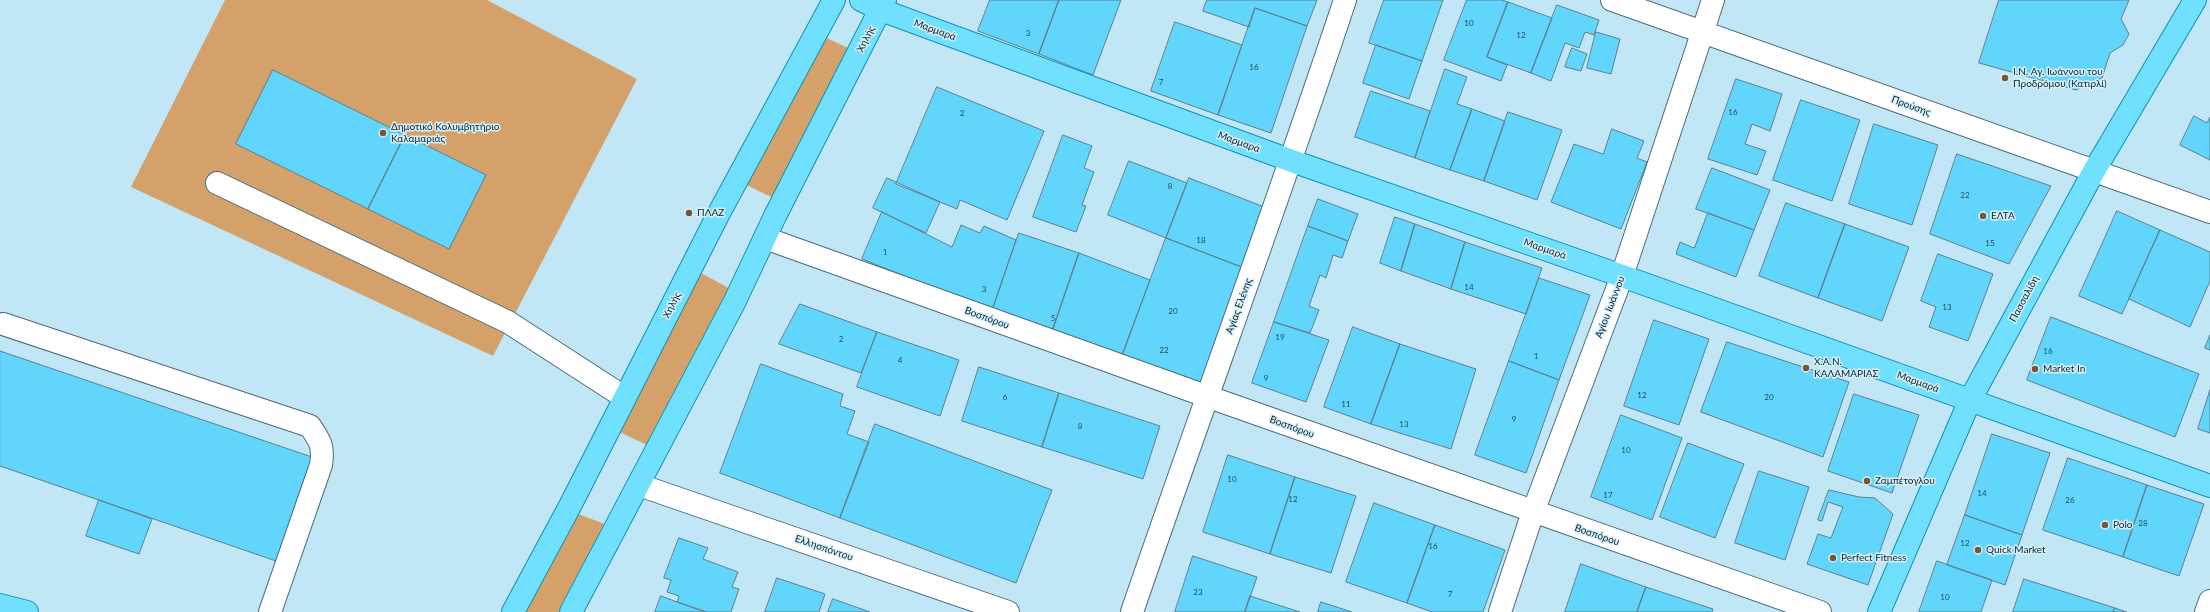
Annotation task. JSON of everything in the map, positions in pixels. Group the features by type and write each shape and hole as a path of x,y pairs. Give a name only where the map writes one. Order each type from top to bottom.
{"main road":[{"name":"Χηλής","path":"514,612 571,504 719,213 834,0"},
{"name":"Μαρμαρά","path":"861,0 883,5 1292,161 1622,276 2210,486"},
{"name":"Πασσαλίδη","path":"1879,612 1970,400 2094,171 2195,0"},
{"name":"Χηλής","path":"571,612 734,303 765,238 883,5"},
{"path":"0,605 27,612"}],"street":[{"name":"Αγίας Ελένης","path":"1132,612 1206,396 1292,161 1345,0"},
{"name":"Προύσης","path":"1612,0 2210,212"},
{"name":"Αγίου Ιωάννου","path":"1500,612 1533,512 1622,276 1701,32 1713,0"},
{"path":"217,183 508,322 624,398"},
{"name":"Βοσπόρου","path":"765,238 1533,512 1820,612"},
{"path":"3,324 310,426 320,440 324,451 321,465 270,612"},
{"name":"Ελλησπόντου","path":"639,485 1008,612"},
{"path":"2206,612 2210,601"}],"shaded area":[{"name":"Δημοτικό Κολυμβητήριο Καλαμαριάς","path":"225,0 487,0 637,79 493,356 131,187"},
{"path":"814,32 865,56 790,206 738,181"},
{"path":"692,268 743,296 660,451 602,424"},
{"path":"568,510 620,530 579,612 517,612"}],"building":[{"path":"990,0 1059,0 1039,54 978,31"},
{"path":"1059,0 1121,0 1093,75 1039,54"},
{"path":"1207,0 1317,0 1307,26 1255,8 1249,27 1203,11"},
{"path":"1384,0 1443,0 1422,61 1369,43"},
{"path":"1467,0 1502,0 1508,2 1487,57 1507,65 1501,81 1444,60"},
{"path":"1999,0 2129,0 2121,19 2129,34 2123,45 2110,53 2102,78 2076,90 1979,63"},
{"path":"1508,2 1552,18 1531,73 1487,57"},
{"path":"1557,5 1599,20 1594,35 1585,32 1579,48 1565,43 1551,81 1531,73"},
{"path":"1255,8 1307,26 1271,133 1218,115"},
{"path":"1175,22 1242,45 1218,115 1151,91"},
{"path":"1596,32 1620,39 1611,74 1587,68"},
{"path":"1376,45 1422,61 1409,99 1363,83"},
{"path":"1572,48 1587,54 1581,71 1565,67"},
{"path":"1445,69 1467,77 1457,104 1472,109 1450,170 1415,158"},
{"path":"273,70 405,135 368,209 236,144"},
{"path":"1736,79 1782,94 1770,131 1752,124 1745,144 1766,151 1757,175 1708,159"},
{"path":"937,87 1044,131 1007,220 960,200 957,209 896,184"},
{"path":"1371,91 1430,111 1415,158 1355,137"},
{"path":"1801,100 1860,120 1832,201 1773,180"},
{"path":"1472,109 1505,121 1484,181 1450,170"},
{"path":"1508,112 1562,130 1537,200 1484,181"},
{"path":"2194,116 2207,123 2210,117 2210,160 2180,145"},
{"path":"1874,124 1938,145 1912,225 1849,204"},
{"path":"1612,129 1644,141 1637,158 1647,162 1621,229 1551,202 1574,144 1603,154"},
{"path":"405,135 486,175 449,249 368,209"},
{"path":"1063,135 1092,146 1084,168 1094,172 1082,205 1086,206 1076,232 1033,217"},
{"path":"1957,154 2051,186 2009,264 1930,234"},
{"path":"1129,161 1187,183 1166,238 1108,215"},
{"path":"1712,168 1770,190 1754,230 1696,209"},
{"path":"887,178 940,202 926,233 873,208"},
{"path":"1189,178 1267,208 1244,268 1166,238"},
{"path":"1318,199 1358,214 1348,241 1308,226"},
{"path":"1786,203 1845,224 1818,298 1759,276"},
{"path":"2117,211 2160,230 2122,314 2079,296"},
{"path":"882,212 952,247 961,225 980,233 984,226 1016,240 992,311 862,259"},
{"path":"1708,213 1754,230 1736,277 1676,254 1680,242 1694,248"},
{"path":"1395,217 1415,224 1401,271 1380,263"},
{"path":"1415,224 1465,242 1451,289 1401,271"},
{"path":"1845,224 1909,247 1882,321 1818,298"},
{"path":"1308,226 1348,241 1342,258 1333,255 1326,278 1320,275 1309,306 1319,310 1310,333 1274,322"},
{"path":"2160,230 2210,252 2210,281 2190,327 2129,299"},
{"path":"1019,233 1079,253 1052,332 992,311"},
{"path":"1166,238 1244,268 1201,384 1122,356"},
{"path":"1465,242 1542,268 1526,314 1451,289"},
{"path":"1079,253 1150,280 1122,356 1052,332"},
{"path":"1938,254 1993,274 1968,341 1929,327 1936,307 1921,301"},
{"path":"1539,278 1590,295 1559,380 1509,361"},
{"path":"800,304 877,332 861,373 779,344"},
{"path":"2051,317 2199,374 2175,437 2027,380"},
{"path":"1654,320 1709,339 1679,425 1624,406"},
{"path":"1274,322 1329,340 1306,402 1252,383"},
{"path":"1353,327 1400,344 1371,424 1324,407"},
{"path":"877,332 959,360 940,416 857,387"},
{"path":"2210,335 2210,350 2205,348"},
{"path":"1727,342 1849,382 1823,457 1701,412"},
{"path":"1400,344 1476,369 1451,449 1371,424"},
{"path":"0,351 312,457 276,561 0,466"},
{"path":"1509,361 1559,380 1526,473 1475,455"},
{"path":"761,364 843,394 840,406 855,411 847,434 869,442 840,518 720,473"},
{"path":"979,367 1059,393 1042,447 962,421"},
{"path":"2210,390 2210,433 2198,429"},
{"path":"1059,393 1160,426 1143,479 1042,447"},
{"path":"1854,394 1919,415 1892,493 1828,471"},
{"path":"1621,415 1682,438 1652,520 1591,497"},
{"path":"875,424 1052,490 1016,583 840,518"},
{"path":"1992,434 2050,453 2022,535 1965,515"},
{"path":"1688,443 1744,464 1715,538 1660,517"},
{"path":"1228,455 1295,477 1270,554 1203,532"},
{"path":"2068,458 2147,485 2123,557 2043,530"},
{"path":"1759,471 1809,487 1785,560 1735,543"},
{"path":"1295,477 1356,496 1331,573 1270,554"},
{"path":"2147,485 2204,504 2179,576 2123,557"},
{"path":"1829,490 1859,497 1875,498 1893,514 1868,585 1807,564 1818,534 1831,538 1843,507 1828,502 1822,521 1818,520"},
{"path":"99,500 152,519 139,554 86,536"},
{"path":"1374,503 1435,525 1407,603 1346,582"},
{"path":"1965,515 2022,535 2005,585 1947,565"},
{"path":"1435,525 1505,550 1483,612 1432,612 1407,603"},
{"path":"679,538 708,548 703,559 738,572 732,587 739,589 731,612 706,612 677,602 679,596 667,592 671,580 664,578"},
{"path":"1193,556 1257,577 1245,612 1175,612"},
{"path":"1937,561 1992,580 1981,612 1919,612"},
{"path":"1581,564 1646,587 1637,612 1565,612"},
{"path":"777,578 825,594 819,612 765,612"},
{"path":"2024,579 2115,608 2113,612 2013,612"},
{"path":"1646,587 1713,609 1712,612 1637,612"},
{"path":"661,596 677,602 706,612 655,612"},
{"path":"1250,596 1300,612 1245,612"},
{"path":"833,599 870,612 828,612"},
{"path":"1321,602 1352,612 1318,612"},
{"path":"2115,608 2127,612 2113,612"}],"place":[{"name":"Ι.Ν. Αγ. Ιωάννου του Προδρόμου (Κατιρλί)","path":"2005,78"},
{"name":"Δημοτικό Κολυμβητήριο Καλαμαριάς","path":"383,133"},
{"name":"ΠΛΑΖ","path":"689,213"},
{"name":"ΕΛΤΑ","path":"1983,216"},
{"name":"Χ.Α.Ν. ΚΑΛΑΜΑΡΙΑΣ","path":"1806,368"},
{"name":"Market In","path":"2035,369"},
{"name":"Ζαμπέτογλου","path":"1867,481"},
{"name":"Polo","path":"2105,525"},
{"name":"Quick Market","path":"1978,550"},
{"name":"Perfect Fitness","path":"1833,558"}]}
